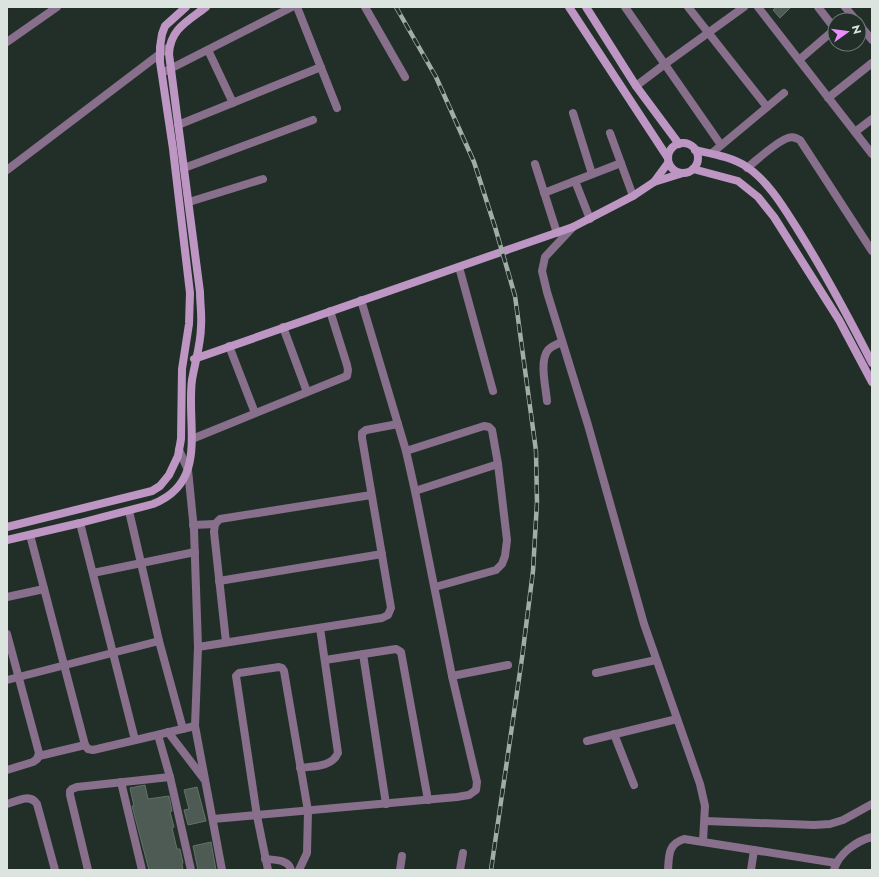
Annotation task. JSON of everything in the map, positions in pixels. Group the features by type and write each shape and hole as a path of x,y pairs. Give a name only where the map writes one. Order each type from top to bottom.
{"main road":[{"path":"7,540 153,504 168,497 180,486 188,470 191,460 192,439 192,381 201,327 200,292 170,68 169,47 173,36 182,25 206,7"},
{"path":"569,7 674,170 683,174"},
{"path":"586,7 636,86 679,144"},
{"path":"7,528 152,491 164,482 173,468 181,439 181,393 183,363 189,324 190,293 173,149 162,73 160,41 165,26 184,8"},
{"path":"654,182 668,160 671,149 679,144 688,144 695,150 712,153 733,160 747,168 761,179 778,199 821,266 872,363"},
{"path":"183,363 573,227 633,196 654,182 687,173 694,169 698,159 695,150"},
{"path":"694,169 738,181 758,197 774,217 838,320 872,382"}],"street":[{"path":"7,42 57,7"},
{"path":"162,73 292,7"},
{"path":"297,7 337,108"},
{"path":"365,7 405,77"},
{"path":"625,7 721,145"},
{"path":"688,7 707,33 767,107"},
{"path":"636,86 744,7"},
{"path":"758,7 872,154"},
{"path":"799,60 835,29 818,7"},
{"path":"7,170 169,47"},
{"path":"208,50 233,103"},
{"path":"828,98 872,63"},
{"path":"178,125 321,67"},
{"path":"712,153 784,93"},
{"path":"573,113 592,174"},
{"path":"855,132 872,119"},
{"path":"184,168 313,120"},
{"path":"610,133 633,196"},
{"path":"747,168 789,137 794,137 800,140 872,251"},
{"path":"544,192 621,163"},
{"path":"535,164 557,233"},
{"path":"189,202 263,179"},
{"path":"574,181 590,219"},
{"path":"573,227 545,257 542,271 547,292 588,425 644,624 700,784 705,806 703,841"},
{"path":"459,267 493,391"},
{"path":"214,819 457,797 469,795 476,790 477,782 452,676 416,491 406,451 361,300"},
{"path":"192,439 347,376 347,366 330,311"},
{"path":"283,327 307,392"},
{"path":"547,401 544,366 545,355 549,349 562,342"},
{"path":"229,346 255,413"},
{"path":"198,647 382,618 388,615 391,608 362,446 362,433 366,430 398,424"},
{"path":"406,451 484,426 489,427 492,430 498,464 507,540 505,556 502,564 496,570 435,587"},
{"path":"179,450 188,470 195,552 198,647 196,726 222,870"},
{"path":"416,491 498,464"},
{"path":"226,642 214,532 215,524 220,519 371,495"},
{"path":"129,511 183,729"},
{"path":"80,523 135,740"},
{"path":"193,525 215,524"},
{"path":"30,535 85,745 88,749 93,750 196,726"},
{"path":"93,573 195,552"},
{"path":"219,581 382,554"},
{"path":"7,597 44,589"},
{"path":"300,768 330,763 336,758 338,753 320,628"},
{"path":"7,634 39,753 37,759"},
{"path":"7,680 160,641"},
{"path":"325,660 396,649 401,652 428,800"},
{"path":"363,654 386,804"},
{"path":"596,673 656,660"},
{"path":"452,676 508,665"},
{"path":"268,870 257,816 236,674 273,667 282,668 284,671 308,811 308,853 299,870"},
{"path":"587,741 677,719"},
{"path":"168,732 206,781"},
{"path":"614,734 634,785"},
{"path":"158,735 170,777 191,870"},
{"path":"7,770 33,762 39,756 85,745"},
{"path":"88,870 70,795 72,788 170,777"},
{"path":"121,782 142,870"},
{"path":"7,804 26,798 31,798 37,804 55,870"},
{"path":"705,821 814,825 830,824 843,820 872,804"},
{"path":"668,870 672,846 677,841 684,839 754,850 835,866 847,850 865,839 872,837"},
{"path":"751,870 754,850"},
{"path":"460,870 463,853"},
{"path":"400,870 402,856"},
{"path":"265,859 286,862 290,866 291,870"}],"building":[{"path":"776,7 791,7 780,18 773,10"},
{"path":"145,785 148,799 169,796 172,811 170,812 174,827 172,828 177,849 180,849 183,870 149,870 132,806 134,806 130,788"},
{"path":"197,787 206,821 188,825 184,810 189,809 184,790"},
{"path":"211,842 216,870 198,870 193,846"}],"railway":[{"path":"396,7 436,77 474,162 495,227 515,296 536,451 537,502 533,571 522,658 491,870"}]}
